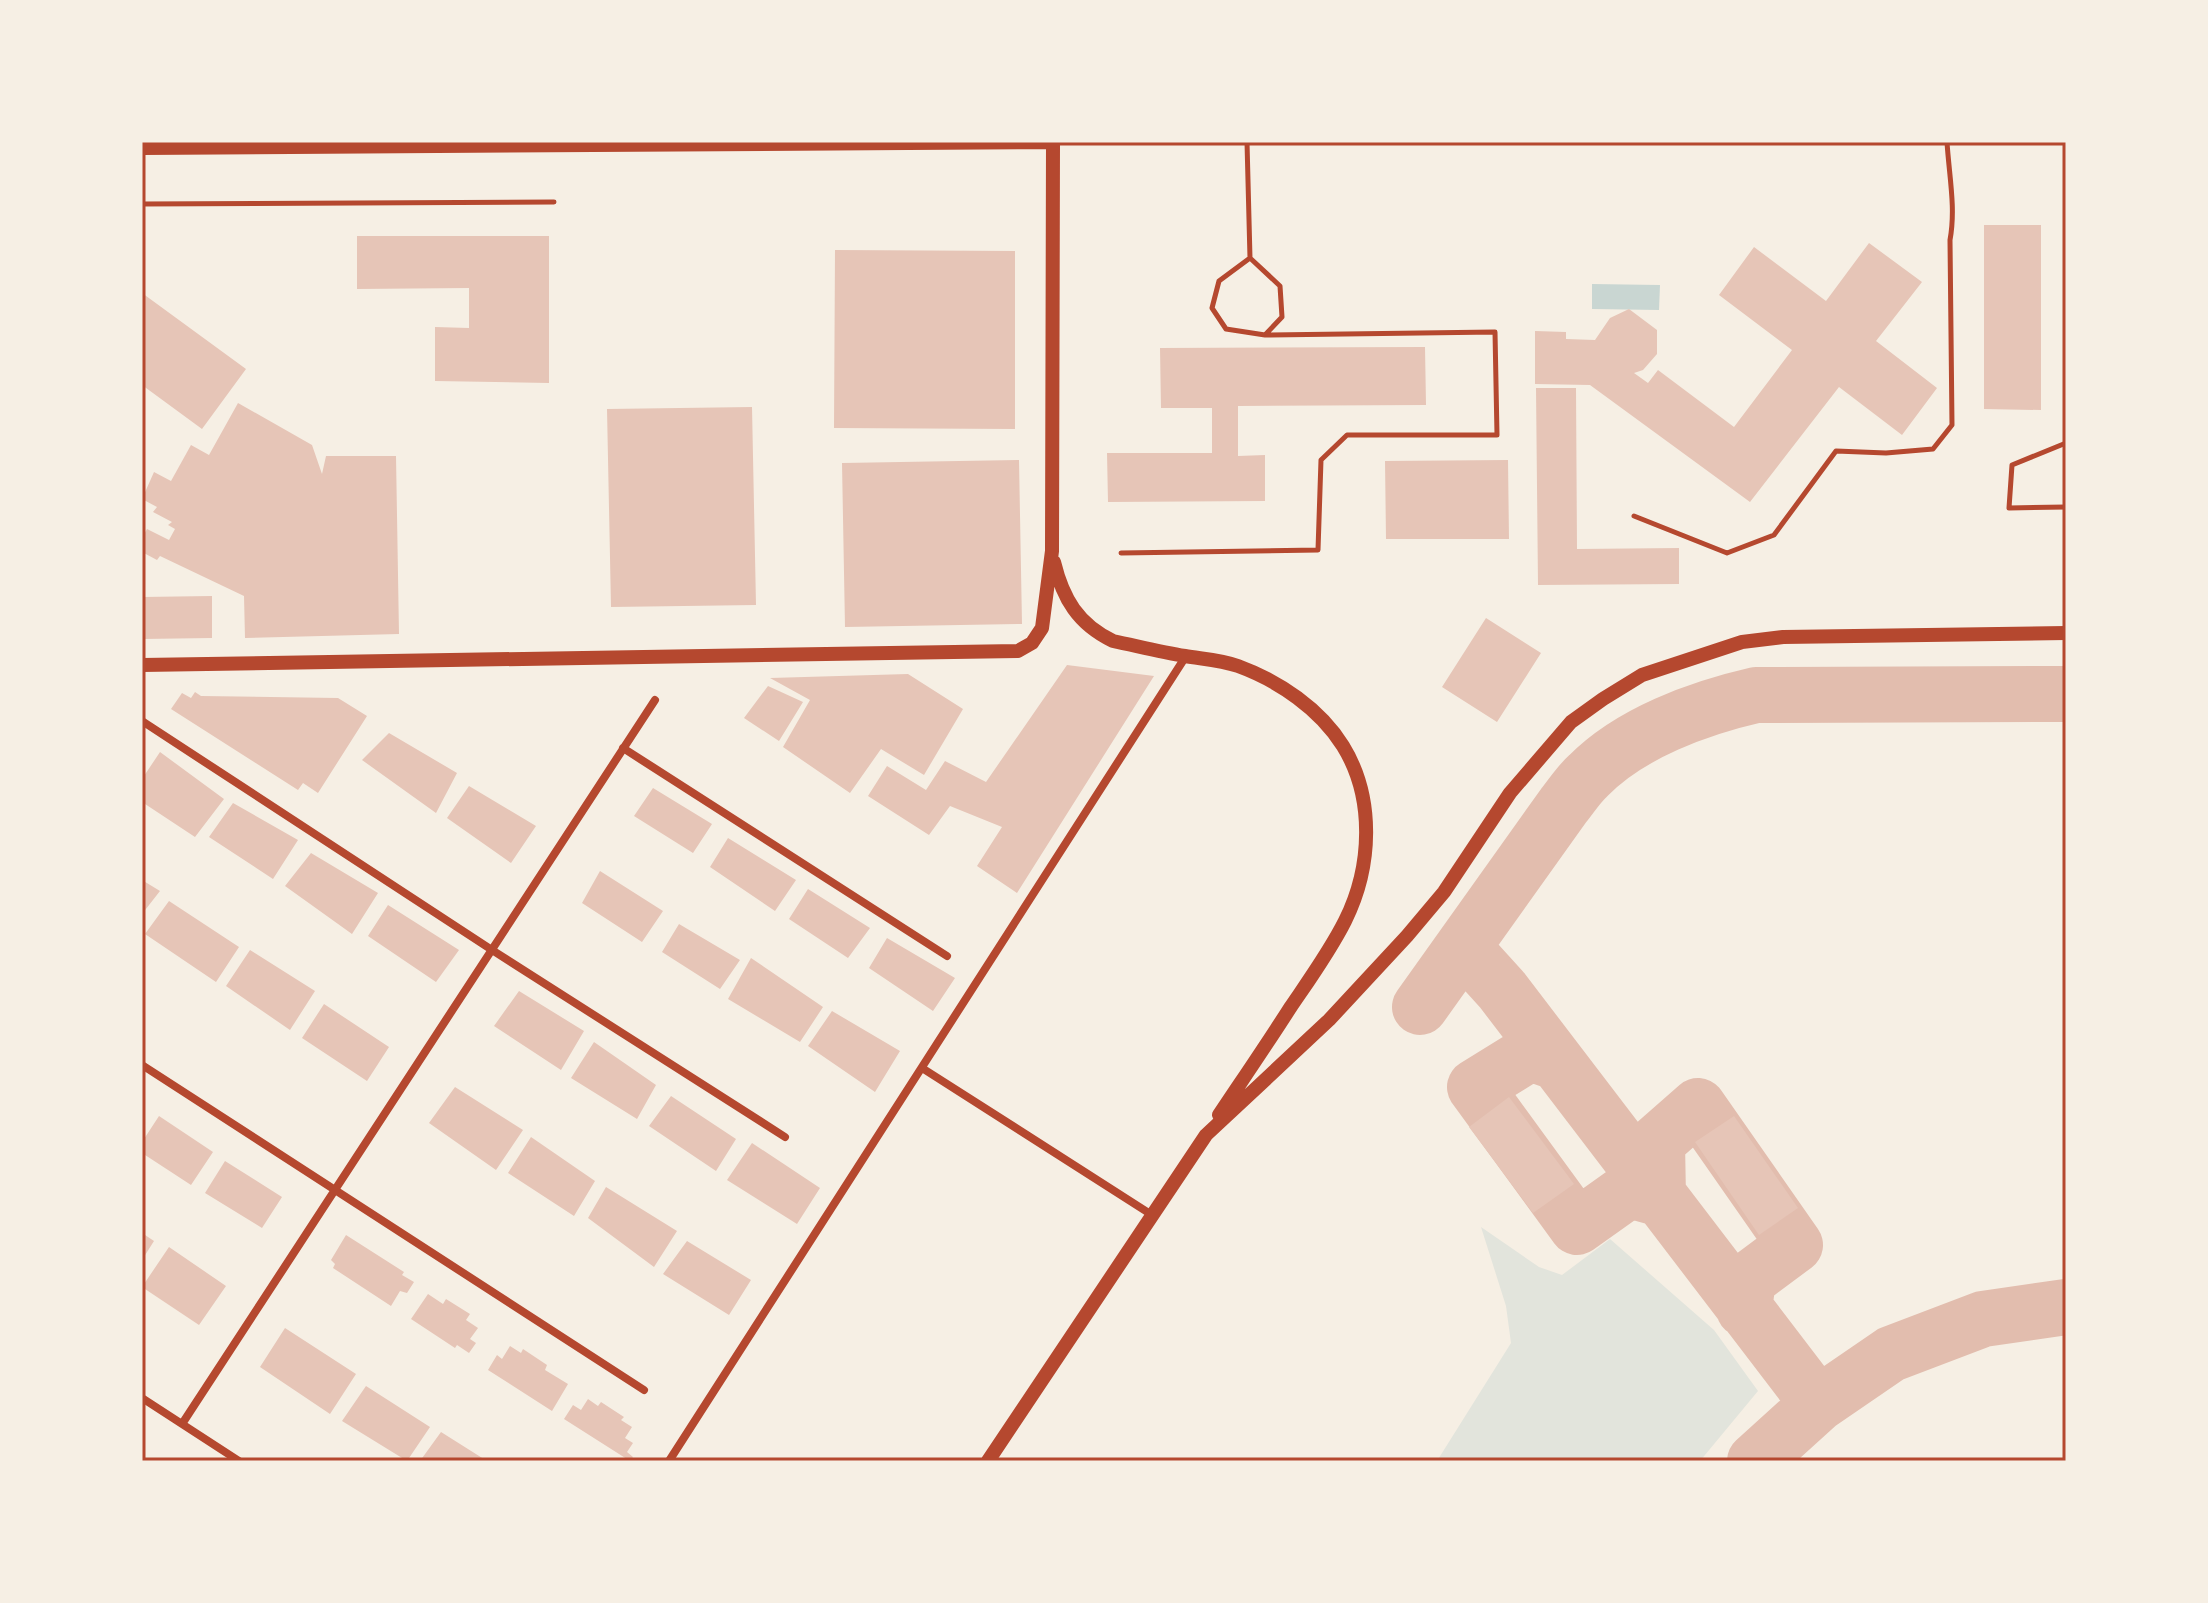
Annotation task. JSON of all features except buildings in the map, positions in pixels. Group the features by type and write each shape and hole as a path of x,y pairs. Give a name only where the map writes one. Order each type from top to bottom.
{"main road":[{"path":"142,148 1052,142 1052,551 1042,628 1032,643 1018,651 142,665"},
{"path":"988,1461 1328,952 1346,919 1359,884 1365,854 1367,822 1364,793 1354,763 1335,733 1313,710 1289,692 1238,666 1113,641 1098,634 1084,622 1060,588 1052,551"},
{"path":"1206,1135 1329,1020 1407,936 1444,892 1510,793 1571,722 1642,675 1742,642 1783,637 2066,633"}],"street":[{"path":"669,1461 1186,656"},
{"path":"182,1424 655,700"},
{"path":"142,721 785,1137"},
{"path":"623,748 947,956"},
{"path":"142,1065 644,1390"},
{"path":"922,1068 1152,1215"},
{"path":"142,1398 239,1461"}],"lane":[{"path":"1247,142 1250,258 1280,286 1282,317 1265,335"},
{"path":"1634,516 1727,553 1774,535 1836,451 1886,453 1933,449 1952,425 1950,240 1954,217 1949,192 1947,142"},
{"path":"142,204 554,202"},
{"path":"1121,553 1318,550 1321,460 1347,435 1497,435 1495,332 1265,335 1226,329 1212,308 1219,281 1250,258"},
{"path":"2066,443 2012,465 2009,508 2066,507"}],"shaded area":[{"path":"1592,284 1660,285 1659,310 1592,309"},
{"path":"1481,1227 1539,1267 1562,1275 1610,1239 1714,1330 1758,1391 1700,1461 1437,1461 1511,1343 1506,1306"}],"taxiway":[{"path":"1420,1007 1582,782 1624,747 1666,724 1756,695 2066,694"},
{"path":"1463,947 1502,990 1818,1404"},
{"path":"1556,1062 1530,1053 1475,1087 1577,1227 1629,1190 1658,1198 1657,1142 1698,1106 1795,1245 1748,1280 1744,1309"},
{"path":"1755,1461 1818,1404 1891,1354 1983,1319 2066,1307"}]}
